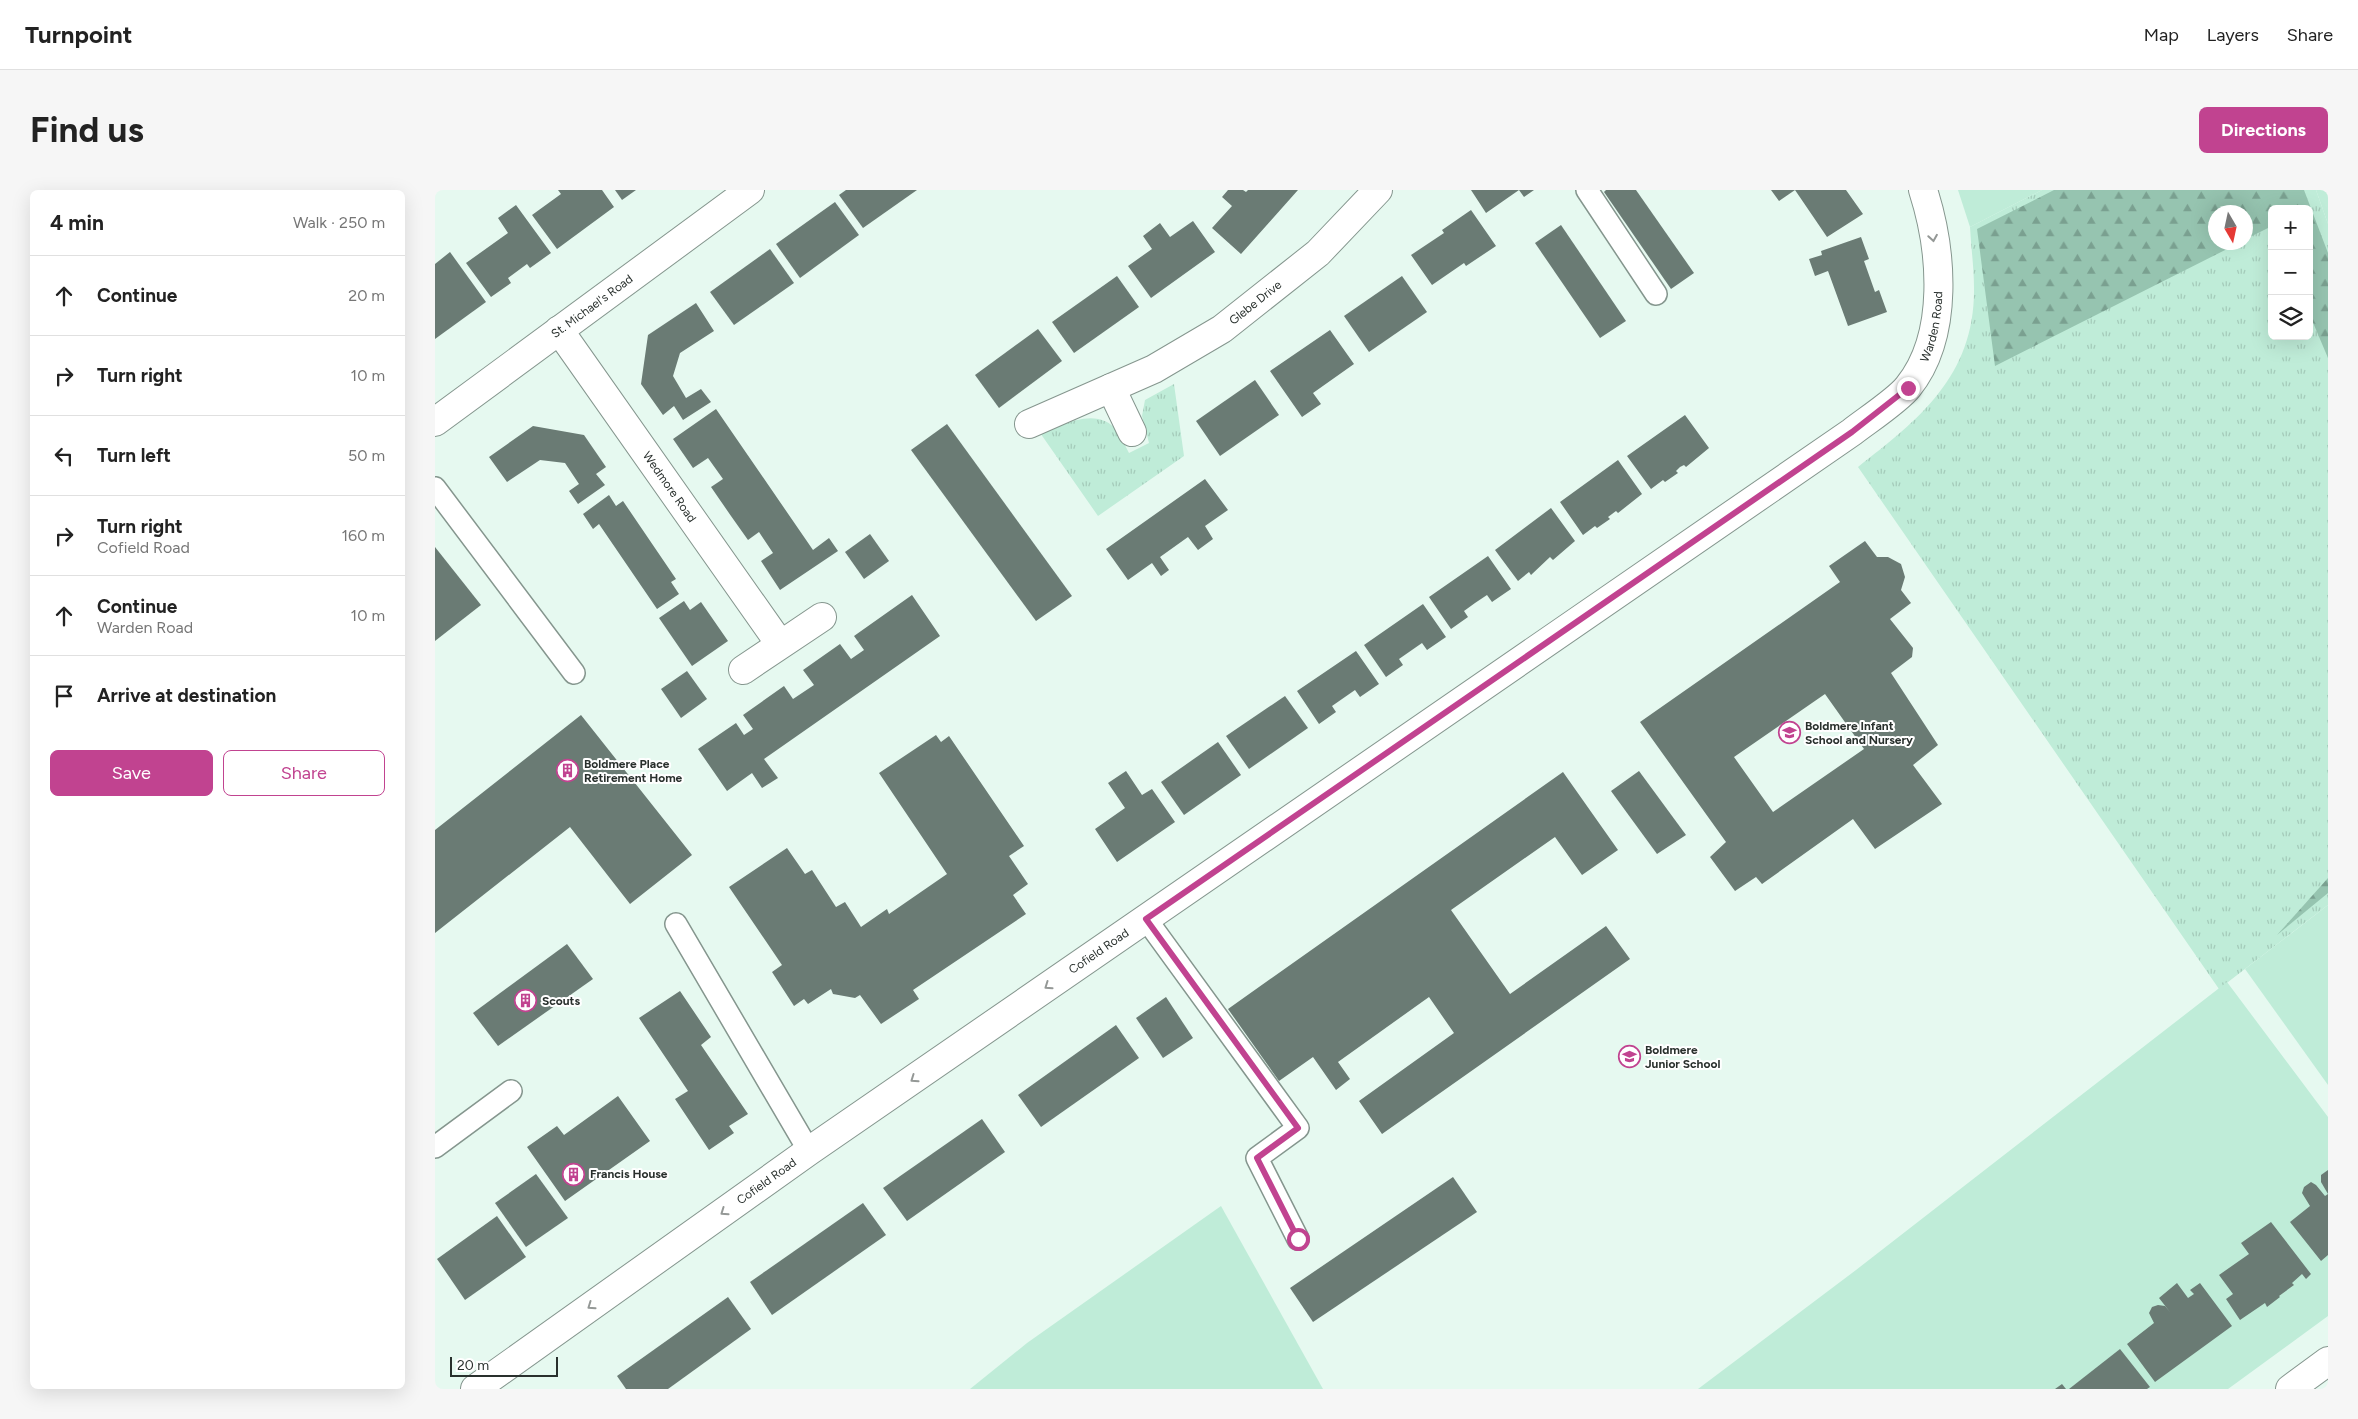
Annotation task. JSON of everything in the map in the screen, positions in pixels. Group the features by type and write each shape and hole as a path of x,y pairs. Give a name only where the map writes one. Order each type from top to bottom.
{"street":[{"name":"St. Michael's Road","path":"435,422 750,190"},
{"name":"Glebe Drive","path":"1029,424 1155,369 1222,328 1318,253 1378,190"},
{"name":"Warden Road","path":"1852,432 1908,388 1926,356 1937,324 1938,267 1928,206 1923,190"},
{"name":"Wedmore Road","path":"559,330 780,644"},
{"path":"1111,388 1132,432"},
{"name":"Cofield Road","path":"475,1389 809,1151 1852,432"},
{"path":"743,670 822,617"},
{"path":"2290,1389 2328,1361"}],"lane":[{"path":"1587,190 1655,294"},
{"path":"435,488 574,674"},
{"path":"1146,919 1298,1128 1257,1158 1298,1239"},
{"path":"676,924 809,1151"},
{"path":"435,1147 511,1091"}],"green space":[{"path":"1958,190 2042,190 1970,227"},
{"path":"2042,190 2316,190 2328,224 2328,905 2219,989 1858,467 1922,412 1940,392 1954,370 1965,346 1972,319 1974,280 1970,227"},
{"path":"2054,190 2304,190 2310,205 2268,205 2268,228 2253,236 2253,205 2208,205 2208,250 2225,250 1995,366 1977,229"},
{"path":"2316,190 2328,190 2328,224"},
{"path":"2313,214 2328,253 2328,358 2313,322"},
{"path":"1174,384 1184,456 1098,516 1029,417 1050,405 1061,425 1091,418 1106,421 1118,432 1129,453 1149,443 1142,416 1145,400"},
{"path":"2328,878 2328,893 2277,935"},
{"path":"2328,905 2328,1085 2245,969"},
{"path":"2227,982 2328,1117 2328,1316 2228,1389 1698,1389 1856,1270"},
{"path":"1221,1206 1323,1389 970,1389 1027,1343"}],"building":[{"path":"558,190 602,190 614,207 557,249 532,215 561,194"},
{"path":"615,190 636,190 622,200"},
{"path":"846,190 917,190 863,228 839,195"},
{"path":"1228,190 1243,190 1246,192 1248,190 1298,190 1241,254 1212,228 1232,206 1222,197"},
{"path":"1471,190 1519,190 1486,213"},
{"path":"1519,190 1534,190 1524,197"},
{"path":"1606,190 1636,190 1694,273 1671,289 1604,192"},
{"path":"1771,190 1795,190 1779,201"},
{"path":"1795,190 1846,190 1863,214 1827,237"},
{"path":"835,202 859,235 800,278 776,244"},
{"path":"516,205 551,253 530,268 527,264 508,278 511,283 491,297 466,263 508,233 498,218"},
{"path":"1471,210 1496,246 1466,266 1464,263 1432,285 1411,255 1444,233 1442,230"},
{"path":"1193,221 1215,252 1151,298 1128,266 1152,249 1143,236 1160,223 1170,237"},
{"path":"1561,225 1626,321 1600,338 1535,243"},
{"path":"1861,237 1869,259 1864,261 1875,292 1879,290 1887,312 1848,326 1828,271 1815,276 1809,259 1822,255 1821,251"},
{"path":"770,249 794,283 734,325 710,292"},
{"path":"450,252 486,302 435,339 435,264"},
{"path":"1117,276 1139,307 1074,353 1052,322"},
{"path":"1402,276 1427,312 1369,352 1344,316"},
{"path":"696,303 714,331 680,353 673,376 686,398 701,389 711,402 683,420 674,406 663,415 641,384 648,335"},
{"path":"1038,329 1062,361 999,408 975,375"},
{"path":"1330,330 1354,364 1313,393 1321,404 1302,417 1270,371"},
{"path":"1255,380 1279,415 1220,456 1196,421"},
{"path":"716,409 813,550 829,538 838,551 780,590 761,561 773,553 759,532 748,540 711,487 723,479 708,458 693,468 673,439"},
{"path":"1685,415 1709,448 1686,467 1684,465 1680,467 1676,471 1678,473 1665,482 1663,480 1651,489 1627,456"},
{"path":"947,424 1072,596 1036,621 911,450"},
{"path":"533,426 584,435 606,467 596,474 605,485 578,504 569,491 579,484 565,463 540,460 507,482 489,457"},
{"path":"1618,460 1642,494 1618,513 1616,511 1608,517 1610,519 1597,528 1595,526 1583,535 1560,502"},
{"path":"1205,479 1228,510 1205,526 1213,539 1198,550 1188,537 1160,557 1169,570 1161,576 1152,563 1128,580 1106,549"},
{"path":"609,495 616,506 623,501 676,579 671,582 679,594 657,609 599,524 593,529 583,514"},
{"path":"1551,508 1575,541 1553,560 1550,557 1531,575 1529,572 1518,581 1495,550"},
{"path":"870,534 889,561 864,579 845,552"},
{"path":"1865,541 1877,557 1888,557 1901,564 1905,577 1901,590 1911,603 1890,619 1913,648 1912,657 1891,673 1938,745 1913,765 1942,804 1875,849 1853,819 1762,884 1756,877 1735,891 1710,857 1726,842 1640,722 1840,582 1829,566","holes":["1825,694 1864,749 1773,812 1734,757"]},
{"path":"435,547 481,605 435,641"},
{"path":"1488,556 1511,589 1492,602 1487,595 1475,603 1464,611 1468,617 1451,629 1429,597"},
{"path":"912,595 940,636 764,759 778,778 762,788 752,773 727,791 698,749 736,723 744,735 753,729 743,715 784,686 793,699 814,685 803,670 840,644 851,659 864,650 854,636"},
{"path":"684,601 690,610 701,602 728,641 692,666 659,618"},
{"path":"1423,604 1446,637 1427,650 1422,643 1399,659 1403,665 1386,677 1364,645"},
{"path":"1356,651 1379,684 1360,697 1355,690 1332,706 1336,712 1319,724 1297,691"},
{"path":"687,671 707,699 681,718 661,689"},
{"path":"1285,696 1308,728 1249,769 1226,736"},
{"name":"Boldmere Place Retirement Home","path":"581,715 692,855 630,904 570,827 435,933 435,830"},
{"path":"936,735 941,742 949,736 1024,846 1009,856 1028,884 1013,895 1026,914 913,990 919,999 881,1024 860,995 855,998 833,994 831,989 808,1004 804,999 794,1006 772,972 782,965 729,887 787,848 805,874 812,870 836,907 845,902 861,927 887,909 889,914 947,874 879,773"},
{"path":"1218,742 1241,775 1184,815 1161,782"},
{"path":"1126,771 1142,795 1152,789 1175,822 1117,862 1095,829 1125,808 1108,783"},
{"path":"1639,771 1686,835 1657,854 1611,791"},
{"path":"1563,772 1618,850 1582,875 1555,837 1451,910 1510,994 1606,926 1630,959 1382,1134 1359,1101 1454,1033 1429,997 1338,1062 1350,1079 1336,1090 1313,1057 1279,1081 1228,1009"},
{"name":"Scouts","path":"567,944 593,979 498,1046 473,1013"},
{"path":"680,991 711,1037 701,1045 748,1114 729,1126 734,1133 709,1150 675,1099 688,1091 639,1018"},
{"path":"1166,997 1193,1038 1163,1058 1136,1018"},
{"path":"1116,1025 1139,1058 1041,1127 1018,1095"},
{"name":"Francis House","path":"618,1096 650,1141 565,1201 527,1147 557,1126 564,1135"},
{"path":"982,1119 1005,1152 907,1221 883,1188"},
{"path":"2328,1170 2328,1194 2321,1182 2321,1175"},
{"path":"536,1174 568,1218 526,1247 495,1203"},
{"path":"1453,1177 1477,1212 1313,1322 1290,1288"},
{"path":"2311,1182 2325,1196 2328,1194 2328,1255 2321,1261 2290,1222 2310,1206 2302,1193 2304,1187"},
{"path":"863,1203 886,1235 772,1315 750,1282"},
{"path":"497,1216 526,1257 465,1300 437,1259"},
{"path":"2271,1222 2311,1274 2306,1279 2302,1274 2292,1283 2294,1285 2267,1307 2265,1303 2240,1320 2226,1299 2233,1294 2219,1275 2249,1254 2241,1243"},
{"path":"2177,1283 2188,1298 2194,1294 2190,1290 2200,1283 2232,1326 2155,1382 2127,1344 2154,1323 2149,1313 2152,1307 2158,1305 2165,1306 2170,1312 2159,1298"},
{"path":"728,1297 751,1329 668,1389 626,1389 617,1376"},
{"path":"2120,1349 2150,1387 2147,1389 2069,1389"},
{"path":"2062,1384 2066,1389 2055,1389"}],"place":[{"name":"Boldmere Infant School and Nursery","path":"1789,733"},
{"name":"Boldmere Place Retirement Home","path":"568,771"},
{"name":"Scouts","path":"526,1001"},
{"name":"Boldmere Junior School","path":"1629,1057"},
{"name":"Francis House","path":"574,1174"}],"route":[{"path":"1298,1239 1257,1158 1298,1128 1146,919 1852,432 1908,388"}]}
